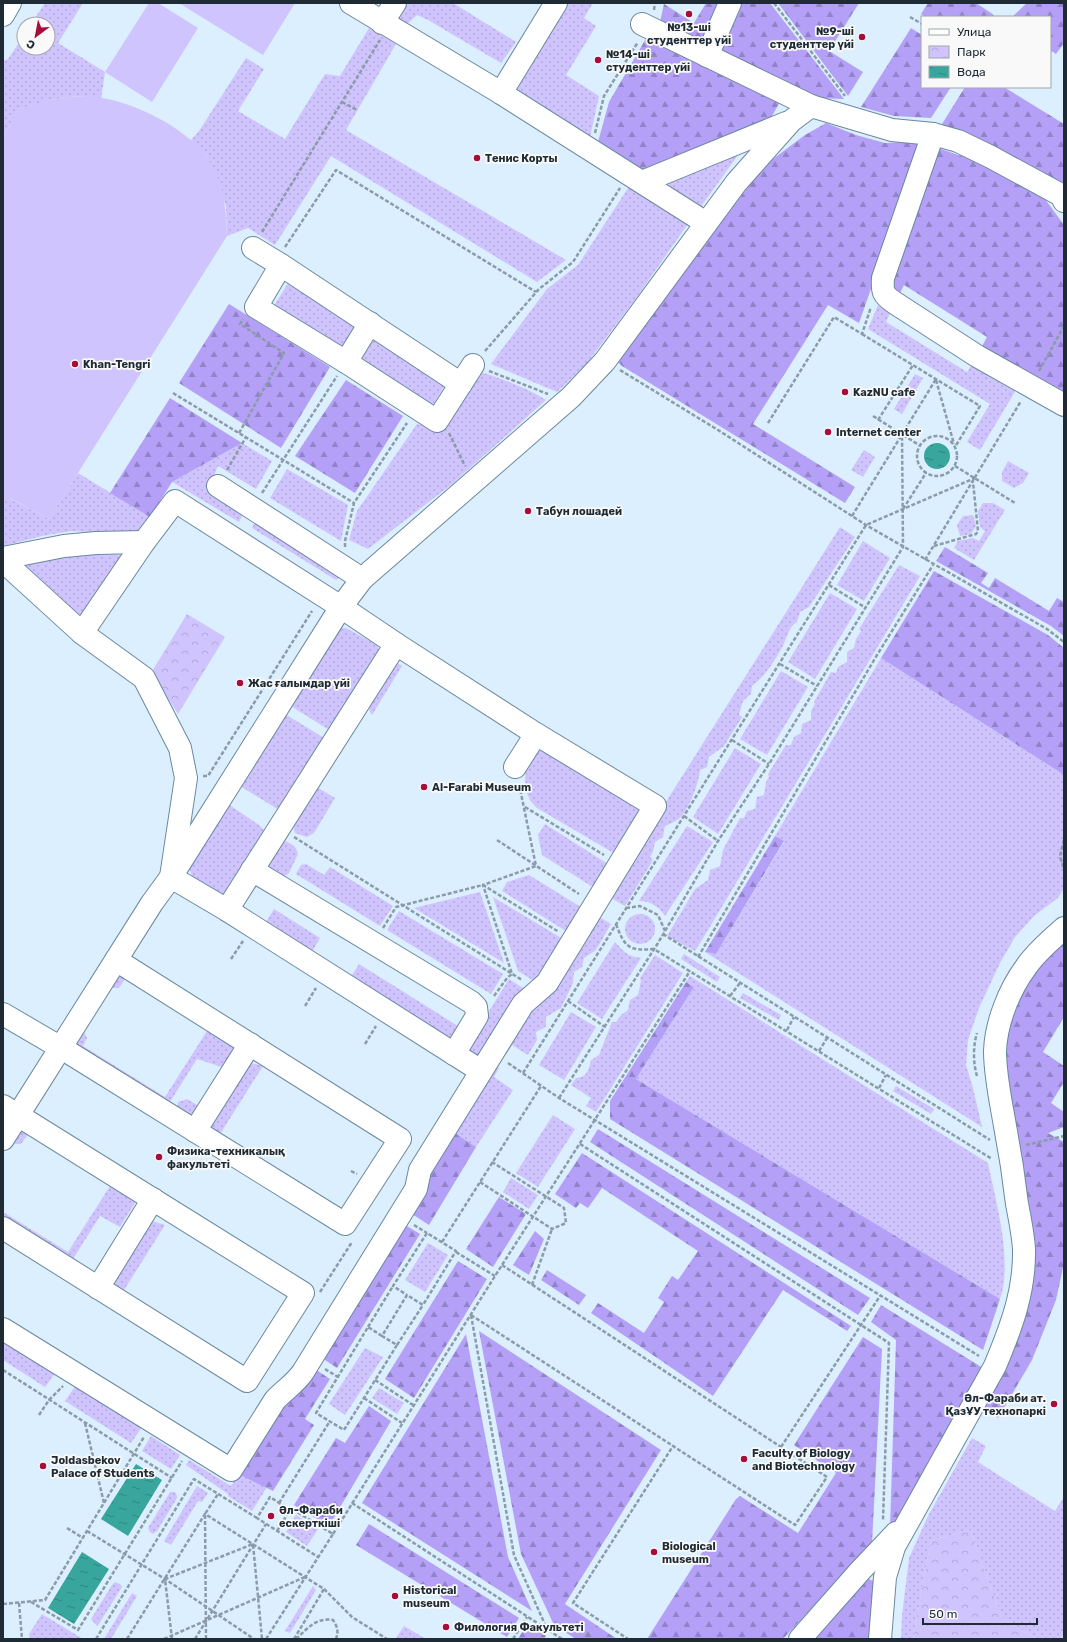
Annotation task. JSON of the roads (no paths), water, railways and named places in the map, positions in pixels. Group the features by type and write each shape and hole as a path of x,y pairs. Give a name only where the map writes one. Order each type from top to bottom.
{"street":[{"path":"3,15 10,3"},
{"path":"351,3 501,93 706,223"},
{"path":"386,25 394,3"},
{"path":"501,93 556,3"},
{"path":"707,56 730,3"},
{"path":"645,25 811,106 892,130 933,134 958,141 991,157 1063,197"},
{"path":"3,1139 11,1110 60,1048 152,903 171,877 342,606 355,574 461,492 571,397 605,361 736,183 791,121 811,106"},
{"path":"642,182 791,121"},
{"path":"933,134 883,278 882,290 888,298 977,356 1064,405"},
{"path":"253,248 370,323 461,384"},
{"path":"278,264 256,307 346,362 437,421 473,365"},
{"path":"346,362 370,323"},
{"path":"218,486 355,574"},
{"path":"3,1329 232,1470 275,1400 298,1379 311,1360 416,1189 420,1170 492,1053 523,1004 547,983 655,806 536,734 396,644 342,606 176,501 144,542 82,633"},
{"path":"3,560 64,546 96,542 144,542"},
{"path":"3,560 82,633 144,678 180,748 186,778 171,877"},
{"path":"227,910 396,644"},
{"path":"515,767 536,734"},
{"path":"252,870 472,1002 476,1007 477,1016 454,1054"},
{"path":"171,877 227,910 481,1071"},
{"path":"880,1639 885,1577 894,1547 995,1366 1007,1338 1017,1308 1023,1276 1024,1248 1001,1145 995,1051 999,1025 1010,993 1026,967 1064,928"},
{"path":"3,1014 345,1224 400,1139 116,960"},
{"path":"195,1131 250,1044"},
{"path":"3,1228 247,1381 303,1293 11,1110"},
{"path":"98,1288 153,1199"},
{"path":"800,1639 860,1571 908,1521"}],"water":[{"path":"937,443 946,447 950,456 946,465 937,469 928,465 924,456 928,447"},
{"path":"136,1464 162,1480 128,1536 101,1519"},
{"path":"82,1552 109,1569 74,1624 48,1608"}],"place":[{"name":"№13-ші студенттер үйі","path":"689,14"},
{"name":"№9-ші студенттер үйі","path":"862,37"},
{"name":"№14-ші студенттер үйі","path":"598,60"},
{"name":"Тенис Корты","path":"477,158"},
{"name":"Khan-Tengri","path":"75,364"},
{"name":"KazNU cafe","path":"845,392"},
{"name":"Internet center","path":"828,432"},
{"name":"Табун лошадей","path":"528,511"},
{"name":"Жас ғалымдар үйі","path":"240,683"},
{"name":"Al-Farabi Museum","path":"424,787"},
{"name":"Физика-техникалық факультеті","path":"159,1157"},
{"name":"Әл-Фараби ат. ҚазҰУ технопаркі","path":"1054,1404"},
{"name":"Faculty of Biology and Biotechnology","path":"744,1459"},
{"name":"Joldasbekov Palace of Students","path":"43,1466"},
{"name":"Әл-Фараби ескерткіші","path":"271,1516"},
{"name":"Biological museum","path":"654,1552"},
{"name":"Historical museum","path":"395,1596"},
{"name":"Филология Факультеті","path":"446,1627"}]}
